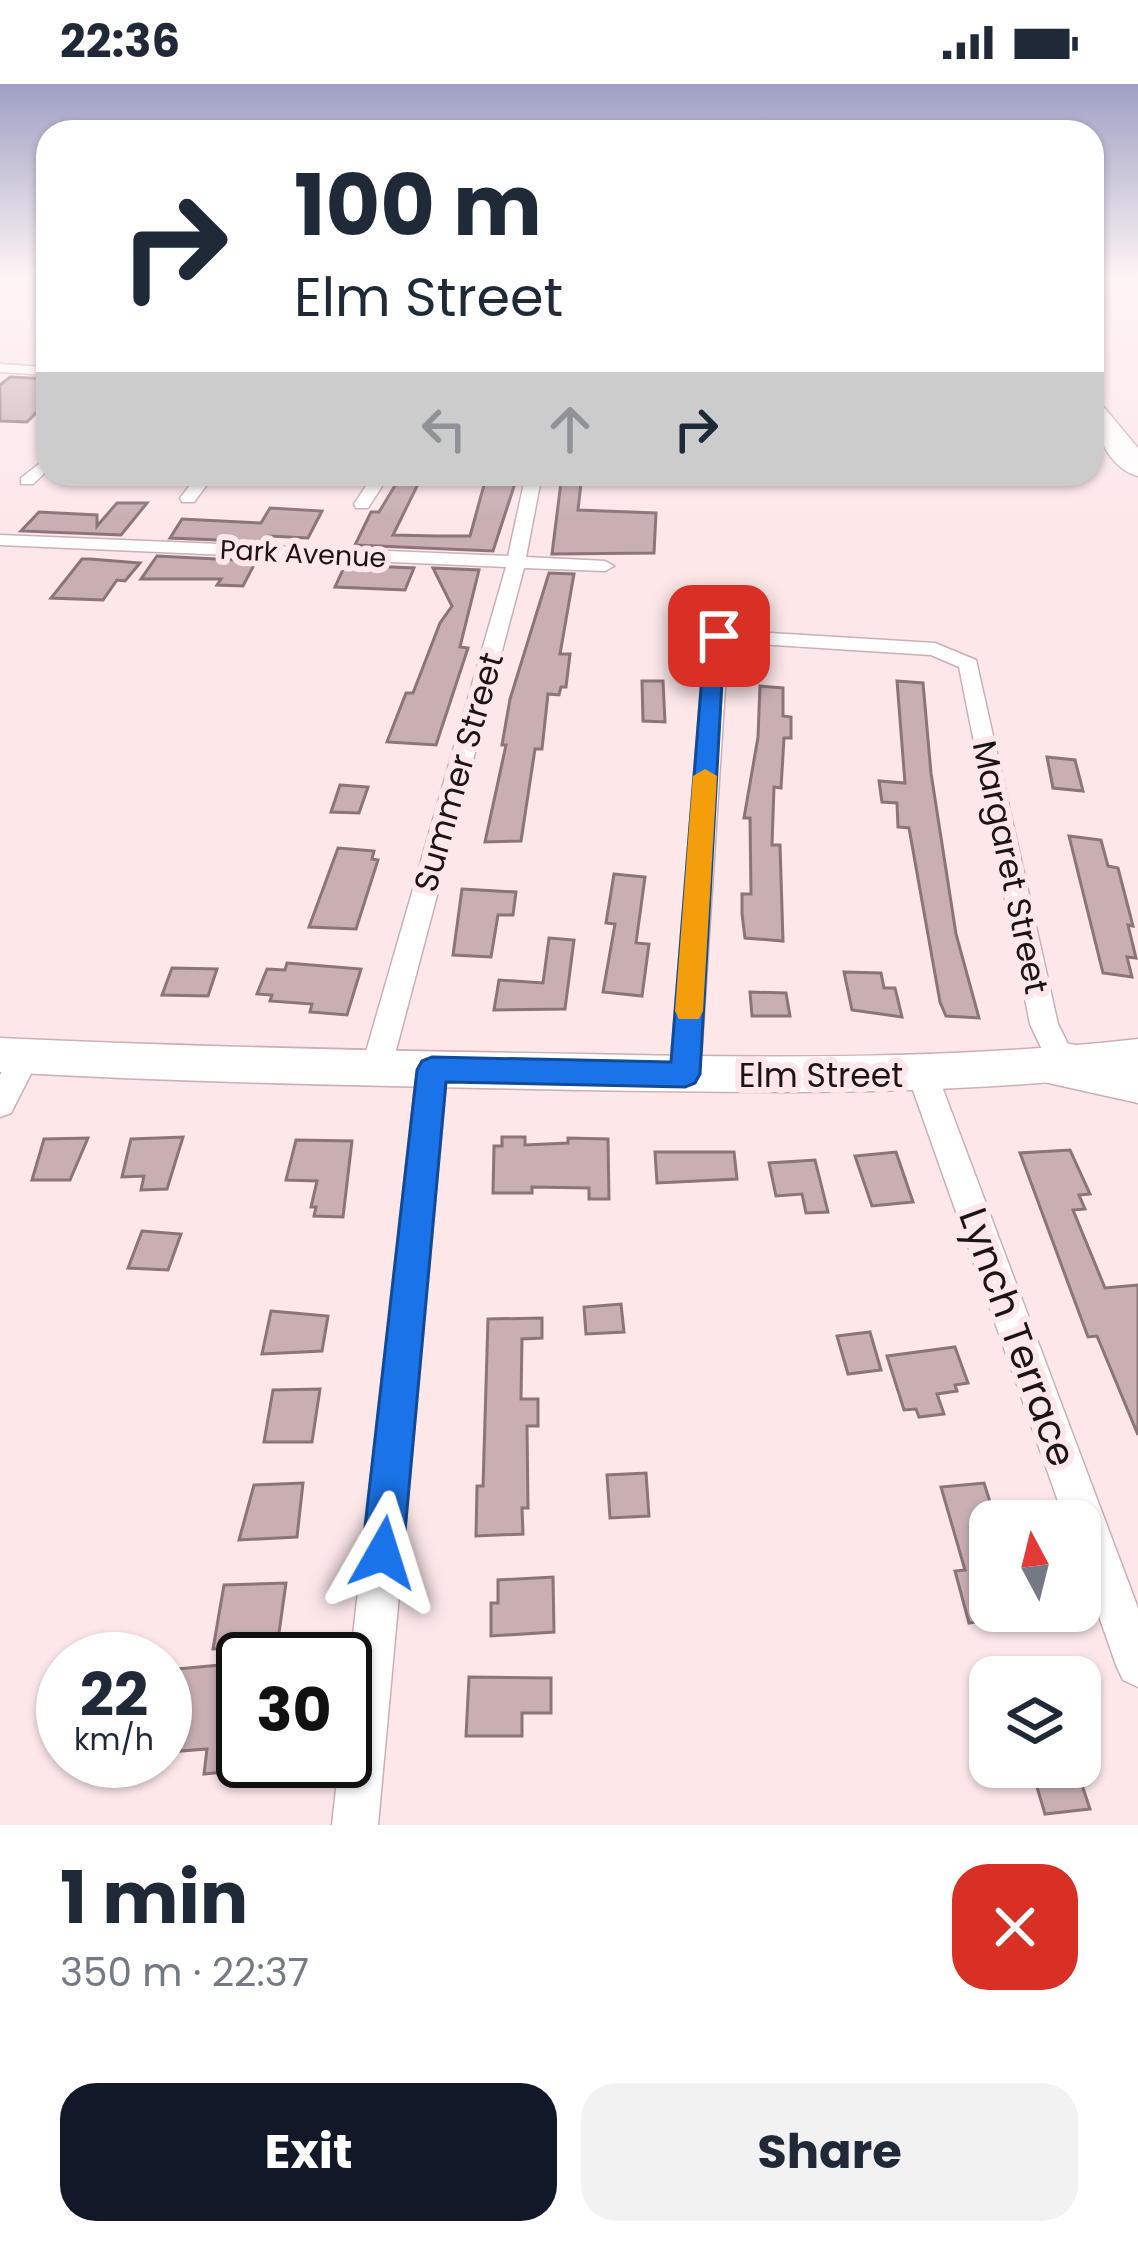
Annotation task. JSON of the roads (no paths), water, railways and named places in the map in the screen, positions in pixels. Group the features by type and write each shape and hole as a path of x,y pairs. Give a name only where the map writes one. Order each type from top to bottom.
{"highway":[{"path":"1104,404 1138,424"},
{"path":"1104,409 1138,467"},
{"path":"1064,1066 1138,1079"}],"main road":[{"name":"Elm Street","path":"12,1056 376,1069 922,1076 1138,1056"}],"street":[{"path":"0,368 36,370"},
{"path":"27,481 36,473"},
{"path":"188,498 198,486"},
{"path":"362,503 374,486"},
{"name":"Summer Street","path":"376,1069 516,563 532,486"},
{"name":"Park Avenue","path":"0,540 605,566"},
{"name":"Margaret Street","path":"685,1074 713,664 719,636 935,649 969,664 1044,1024 1064,1066"},
{"path":"0,1104 12,1056"},
{"path":"355,1825 432,1070"},
{"name":"Lynch Terrace","path":"922,1076 1138,1665"}]}
